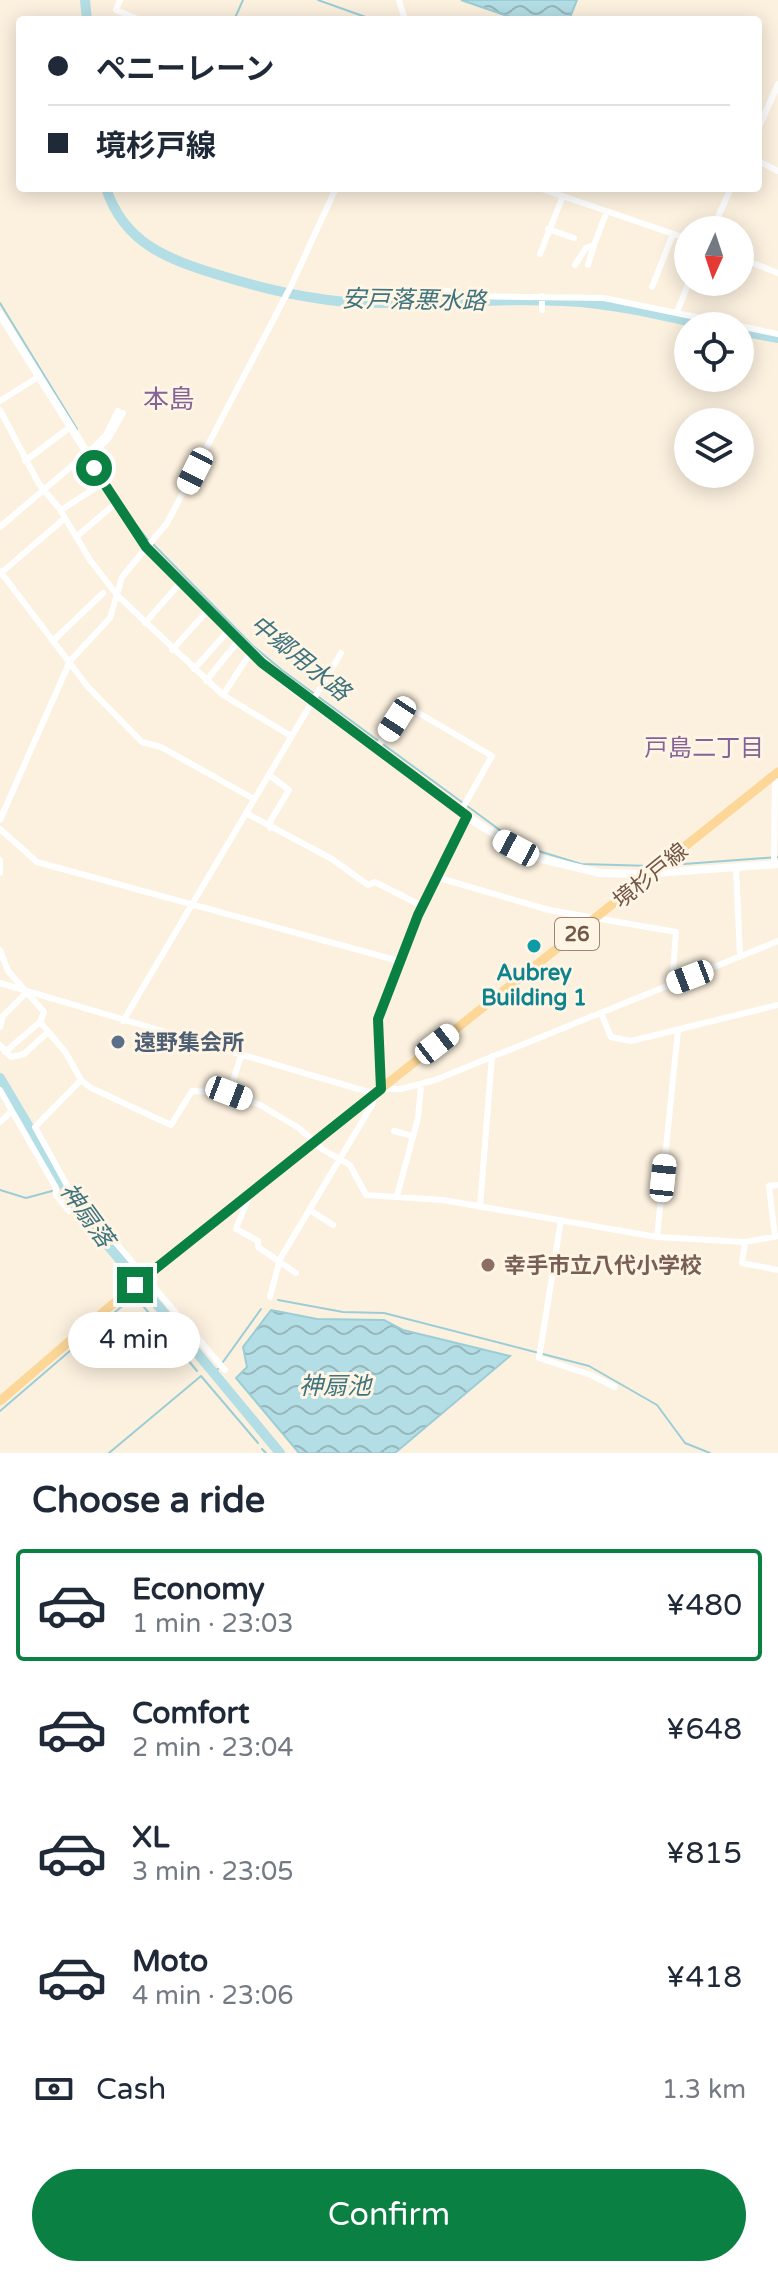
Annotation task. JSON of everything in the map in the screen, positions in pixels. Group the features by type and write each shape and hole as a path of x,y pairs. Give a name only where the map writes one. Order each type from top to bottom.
{"main road":[{"path":"0,314 103,483 146,547 251,652 311,702 499,838 554,864 600,873 651,874 776,865"},
{"name":"境杉戸線","path":"0,1401 142,1280 777,774"},
{"path":"679,852 679,863 684,872"}],"street":[{"path":"120,0 116,10 130,16"},
{"path":"762,120 778,84"},
{"path":"0,820 70,661 110,618 122,577 174,511 291,286 334,192"},
{"path":"551,192 673,234 652,287"},
{"path":"718,216 729,192"},
{"path":"540,254 563,196"},
{"path":"588,265 607,211"},
{"path":"548,229 574,238"},
{"path":"575,265 586,248 594,245"},
{"path":"754,264 778,273"},
{"path":"352,290 448,291 446,296 604,298 677,312 683,296"},
{"path":"542,296 542,310"},
{"path":"754,329 778,334"},
{"path":"0,401 38,377"},
{"path":"0,410 25,461 117,595 223,695 291,736"},
{"path":"0,527 94,447 106,435 120,412"},
{"path":"25,461 69,428"},
{"path":"61,510 103,483"},
{"path":"76,537 116,503"},
{"path":"65,518 0,572 88,687 142,742 161,747 254,799"},
{"path":"145,623 181,582"},
{"path":"54,640 103,593"},
{"path":"172,650 208,610"},
{"path":"194,669 229,630"},
{"path":"206,681 239,640"},
{"path":"223,695 251,652"},
{"path":"123,1021 341,653"},
{"path":"270,1297 279,1264 378,1091 378,1019 422,906 492,756 412,709 397,719 376,749"},
{"path":"776,865 777,774"},
{"path":"269,775 289,790 271,820 270,828"},
{"path":"246,813 332,859 360,882 368,885 375,882 422,906"},
{"path":"0,829 37,862 399,961"},
{"path":"0,860 0,873"},
{"path":"736,868 740,956"},
{"path":"436,877 549,910 676,932 672,984"},
{"path":"0,983 241,1056 378,1091 421,1085 778,941"},
{"path":"0,950 1,961 44,1012 40,1022 5,1052"},
{"path":"0,1027 3,1016 27,992"},
{"path":"601,1013 611,1037 618,1041 631,1041 778,1005"},
{"path":"40,1022 81,1080 105,1097 132,1104 171,1125 192,1091 229,1093 260,1105 315,1141 353,1168 366,1195 382,1199 397,1196 480,1207 657,1237 745,1242 776,1236 769,1186 778,1185"},
{"path":"657,1237 678,1030"},
{"path":"0,1045 11,1057 24,1054 48,1032"},
{"path":"229,1093 241,1056"},
{"path":"480,1207 492,1056"},
{"path":"81,1080 35,1127 63,1179 142,1280 225,1370"},
{"path":"397,1196 421,1085"},
{"path":"0,1090 54,1184 56,1195 69,1211"},
{"path":"0,1122 12,1111"},
{"path":"394,1131 412,1136"},
{"path":"54,1184 63,1179"},
{"path":"250,1194 236,1229 258,1241 258,1247 296,1273"},
{"path":"310,1210 333,1225"},
{"path":"561,1220 539,1358 591,1375 615,1387"},
{"path":"745,1242 742,1263 778,1270"},
{"path":"266,1262 270,1254"}],"water":[{"path":"461,0 577,0 571,16 507,16"},
{"name":"神扇池","path":"271,1310 317,1319 384,1320 403,1330 510,1356 395,1453 299,1453 236,1378 247,1367 243,1347"}],"waterway":[{"name":"安戸落悪水路","path":"85,0 87,16"},
{"path":"236,16 243,0"},
{"path":"318,0 363,16"},
{"name":"安戸落悪水路","path":"108,192 124,223 150,246 182,263 284,292 333,301 379,303 551,300 630,309 674,318"},
{"name":"中郷用水路","path":"0,303 77,429"},
{"name":"安戸落悪水路","path":"754,334 778,338"},
{"name":"中郷用水路","path":"137,526 148,540"},
{"name":"中郷用水路","path":"153,544 253,646 282,670 508,836"},
{"name":"中郷用水路","path":"532,849 581,864 652,866"},
{"name":"中郷用水路","path":"684,864 778,857"},
{"name":"神扇落","path":"0,1078 77,1208 280,1453"},
{"path":"0,1190 26,1198 52,1191"},
{"path":"134,1295 197,1371"},
{"path":"278,1300 343,1312 384,1313 589,1366 657,1405 685,1443 710,1453"},
{"path":"0,1411 128,1301"},
{"path":"223,1362 261,1309"},
{"name":"神扇落","path":"214,1371 218,1369"},
{"path":"109,1453 201,1376 258,1443"},
{"path":"262,1449 266,1453"}],"place":[{"name":"Aubrey Building 1","path":"534,946"},
{"name":"遠野集会所","path":"118,1042"},
{"name":"幸手市立八代小学校","path":"488,1265"}],"district":[{"name":"本島","path":"169,399"},
{"name":"戸島二丁目","path":"704,748"}],"route":[{"path":"94,468 146,547 262,663 467,816 418,915 378,1019 381,1089 135,1285"}]}
